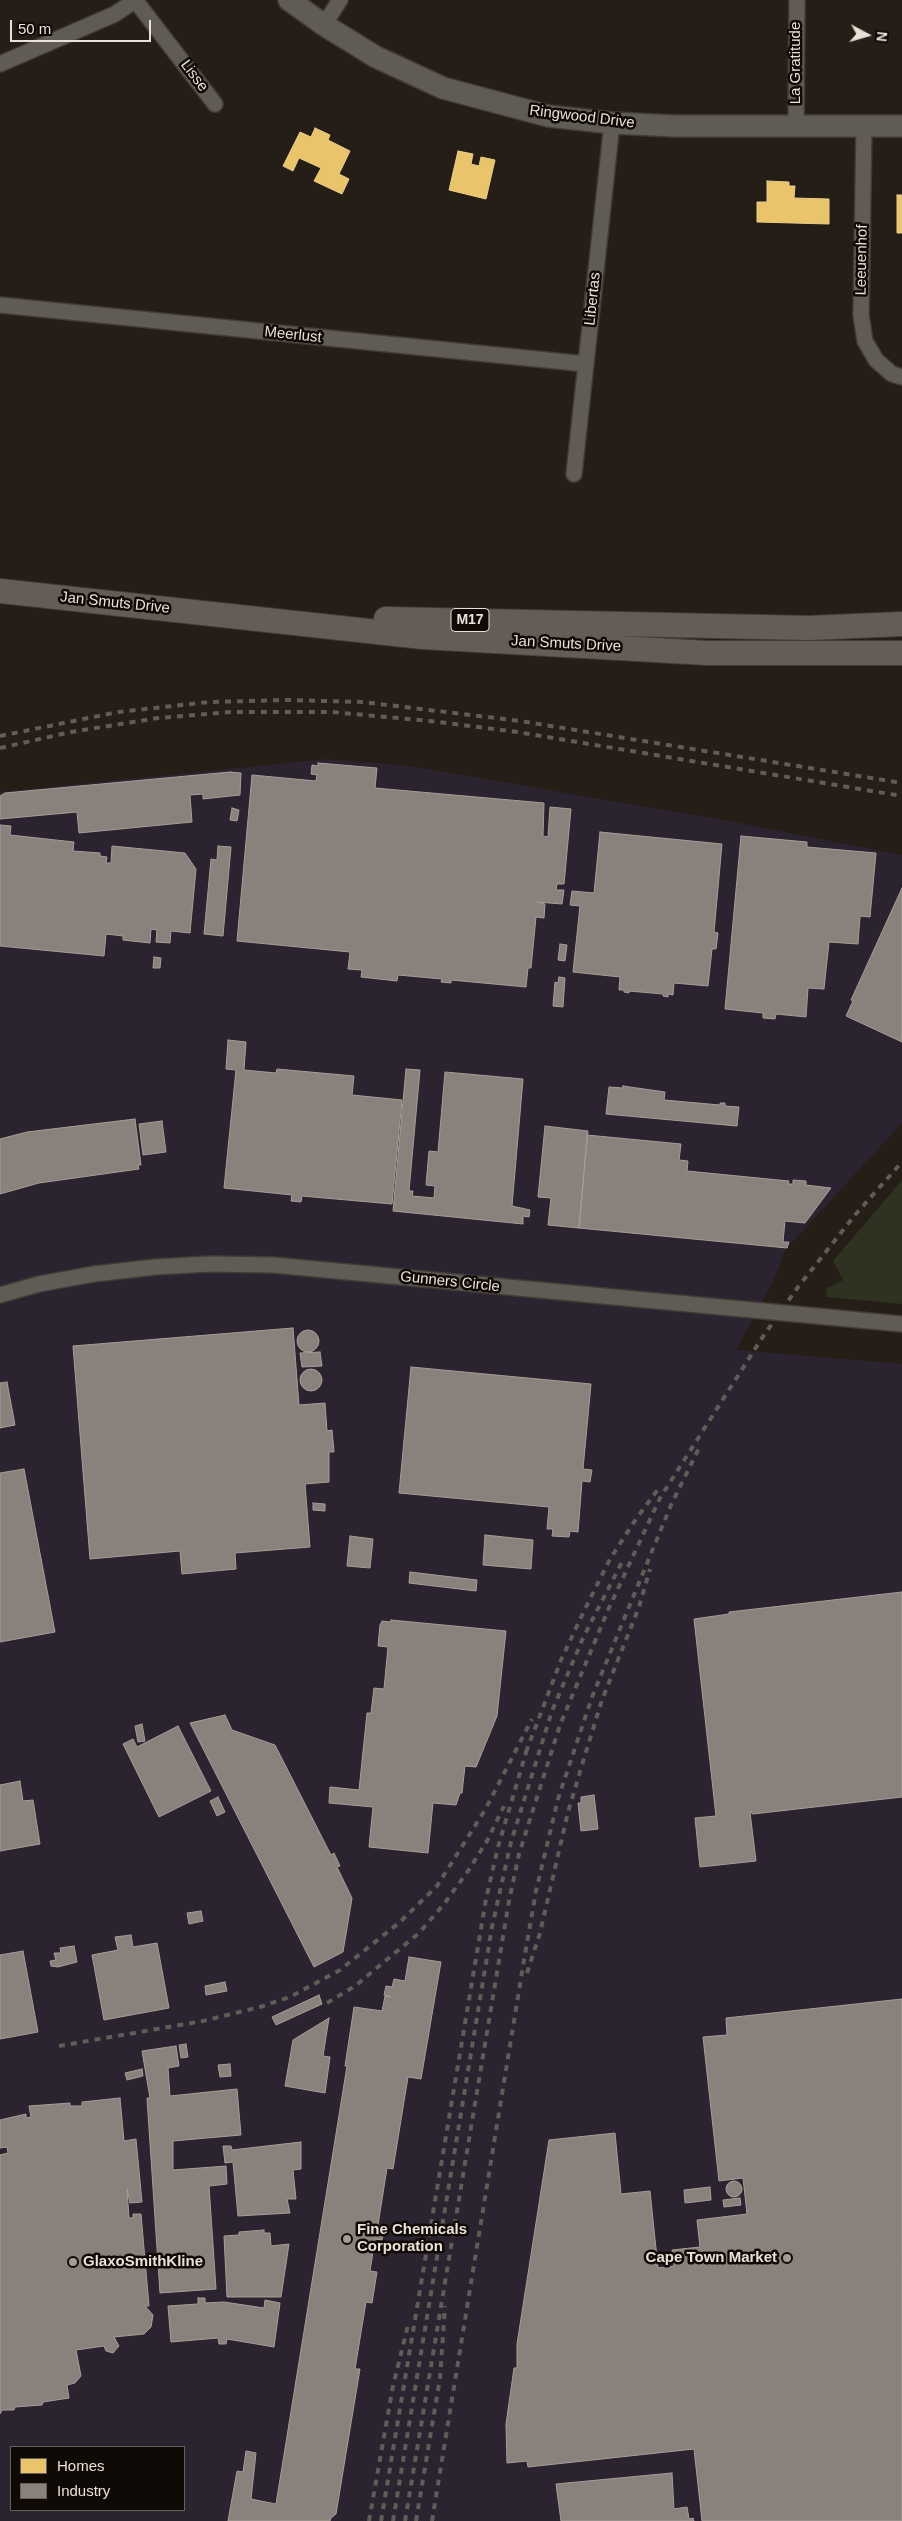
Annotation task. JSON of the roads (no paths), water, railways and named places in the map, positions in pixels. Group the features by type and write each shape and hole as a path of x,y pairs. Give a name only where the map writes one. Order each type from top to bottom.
{"main road":[{"name":"Jan Smuts Drive","path":"0,592 423,637 708,653 902,653"},
{"name":"Jan Smuts Drive","path":"230,616 809,628 902,624"},
{"path":"815,653 902,663"}],"street":[{"path":"0,64 115,14 135,0"},
{"name":"Lisse","path":"135,0 215,104"},
{"name":"Ringwood Drive","path":"289,0 324,25 376,57 443,88 548,116 612,123 674,126 902,126"},
{"path":"324,25 340,0"},
{"name":"La Gratitude","path":"796,126 797,0"},
{"name":"Libertas","path":"574,474 612,123"},
{"name":"Leeuenhof","path":"864,126 861,315 865,341 876,360 892,374 902,377"},
{"name":"Meerlust","path":"0,305 586,364"},
{"name":"Gunners Circle","path":"0,1295 57,1281 155,1267 210,1264 272,1264 902,1324"}],"railway":[{"path":"0,736 118,712 209,702 287,700 363,702 520,721 902,783"},
{"path":"0,748 71,732 158,718 230,712 332,712 430,721 517,732 902,796"},
{"path":"405,2521 509,1901 519,1854 560,1725 608,1610 660,1498 762,1338 798,1287 855,1215 902,1162"},
{"path":"432,2521 536,1891 558,1799 592,1697 671,1505 700,1446"},
{"path":"526,1752 561,1660 610,1559 659,1488"},
{"path":"393,2521 492,1927 511,1842 552,1711 583,1638 623,1560"},
{"path":"527,1973 540,1933 568,1812 585,1755 602,1700 639,1607 650,1569"},
{"path":"59,2046 203,2021 260,2007 290,1997 340,1970 400,1922 437,1886 485,1810 532,1719"},
{"path":"381,2521 486,1899 498,1847 528,1746"},
{"path":"327,2003 355,1986 419,1933 444,1904 468,1871 487,1841 504,1806"},
{"path":"416,2521 440,2378 445,2306"},
{"path":"369,2521 393,2386 409,2321"}],"place":[{"name":"Fine Chemicals Corporation","path":"347,2239"},
{"name":"Cape Town Market","path":"787,2258"},
{"name":"GlaxoSmithKline","path":"73,2262"}]}
